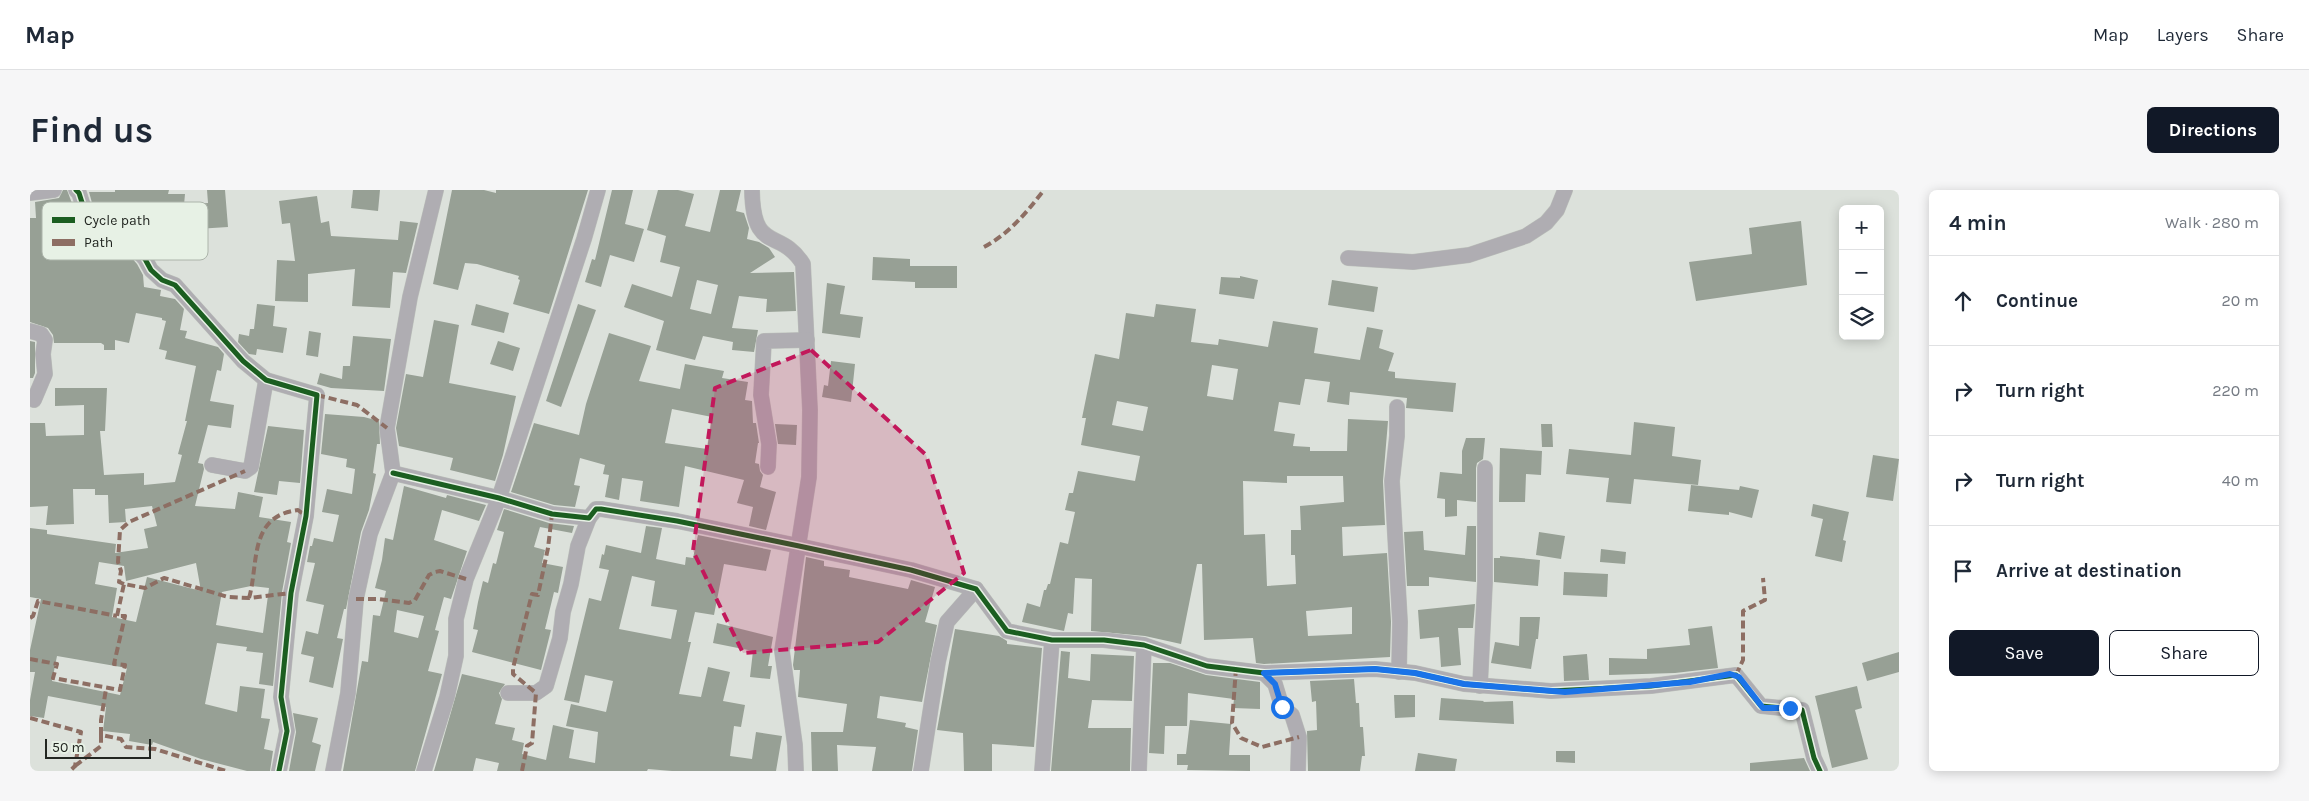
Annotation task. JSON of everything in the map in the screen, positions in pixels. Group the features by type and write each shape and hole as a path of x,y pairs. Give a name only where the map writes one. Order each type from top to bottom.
{"street":[{"path":"30,193 54,190"},
{"path":"76,190 82,202"},
{"path":"333,771 348,693 356,600 370,534 393,473 387,428 410,297 436,190"},
{"path":"424,771 447,697 456,656 456,619 460,599 466,579 499,498 580,253 598,190"},
{"path":"752,190 754,218 761,232 797,255 803,264 810,410 808,478 782,651 795,744 796,771"},
{"path":"1348,258 1413,262 1469,255 1526,236 1546,223 1558,210 1565,190"},
{"path":"146,260 151,270 162,280 175,285 243,361 266,380 317,395 306,516 291,593 281,697 286,731 279,771"},
{"path":"30,331 42,334 45,340 43,354 45,374 34,400"},
{"path":"768,467 769,444 761,395 764,341 807,340"},
{"path":"212,465 245,471 251,467 266,380"},
{"path":"1397,407 1397,436 1392,481 1400,622 1399,672"},
{"path":"1480,686 1485,582 1485,468"},
{"path":"393,473 499,498 552,514 589,518"},
{"path":"508,693 536,693 546,686 560,638 563,612 572,584 578,546 589,518 596,509 601,509 677,521 910,570 976,589 1007,631 1052,640 1104,640 1144,645 1207,666 1264,673 1375,669 1480,686 1565,692 1651,686 1736,675 1763,708 1802,710 1814,758 1820,771"},
{"path":"921,771 938,662 947,622 976,589"},
{"path":"1042,771 1052,640"},
{"path":"1139,771 1144,645"},
{"path":"1264,673 1275,684 1282,707 1292,715 1299,737 1298,771"}],"highlighted area":[{"path":"811,350 926,455 964,573 878,642 743,653 693,551 715,388"}],"building":[{"path":"63,190 67,190 72,202 42,202 42,260 134,260 143,275 144,287 161,290 160,296 175,299 184,309 180,330 187,331 185,338 218,347 224,354 221,371 217,370 210,401 234,405 231,428 208,425 198,463 203,464 204,469 195,506 235,509 238,492 263,497 259,517 291,522 287,542 291,543 282,592 273,686 259,684 263,653 246,651 247,647 217,643 205,704 237,712 240,686 265,689 261,718 270,719 264,749 273,751 270,771 247,771 201,759 153,742 152,745 129,741 130,734 103,731 106,707 48,696 44,718 30,716 30,700 35,672 30,672 30,650 41,599 30,597 30,528 47,530 47,534 116,544 115,553 148,548 144,529 157,526 152,506 125,509 126,522 109,523 108,495 95,495 95,489 73,489 74,524 46,525 48,506 30,507 30,423 45,423 46,436 84,435 84,405 55,406 55,388 107,388 105,431 100,431 104,475 144,473 144,485 175,482 182,455 178,454 187,421 185,421 196,366 165,359 167,351 159,349 166,321 162,320 162,318 136,313 129,343 115,340 115,350 104,350 104,345 101,343 54,343 53,335 48,328 30,322 30,218 36,218 35,202 59,198","holes":["99,562 124,566 126,581 196,563 201,591 147,577 136,622 112,617 117,588 95,584","251,586 269,588 263,633 216,625 222,592","57,656 127,668 120,695 52,681"]},
{"path":"115,190 169,190 168,194 185,194 184,202 92,202 89,192 115,192"},
{"path":"207,190 225,190 228,227 208,228"},
{"path":"353,190 380,190 378,211 351,208"},
{"path":"452,190 484,190 496,193 496,190 588,190 549,314 513,304 520,280 518,279 519,276 477,264 465,263 458,290 433,284"},
{"path":"612,190 633,190 625,224 644,229 634,262 610,255 601,287 585,282 592,259 595,260"},
{"path":"658,190 678,190 694,194 685,226 710,232 720,190 741,190 736,211 744,213 749,228 747,239 759,242 769,248 775,257 750,273 794,272 796,311 766,312 767,299 739,296 732,328 758,330 754,352 732,350 733,342 703,336 695,360 656,350 664,321 624,307 632,284 672,297 680,267 660,262 666,236 647,230","holes":["697,280 718,285 711,314 690,309"]},
{"path":"317,196 321,223 329,221 331,236 398,240 400,221 418,223 406,273 393,272 390,308 352,306 355,269 308,274 308,302 275,301 277,260 295,261 290,223 282,224 279,201"},
{"path":"1801,221 1807,285 1696,301 1689,262 1752,254 1749,228"},
{"path":"873,257 910,259 910,266 957,266 957,288 915,288 915,282 872,280"},
{"path":"1240,276 1258,280 1254,299 1219,294 1221,277 1240,278"},
{"path":"1332,280 1378,287 1374,312 1328,305"},
{"path":"827,283 845,286 840,314 863,317 860,338 822,333"},
{"path":"257,304 275,306 273,326 287,328 283,353 257,349 256,355 249,354 238,342 239,334 249,336 250,329 254,329"},
{"path":"476,304 509,313 504,333 471,325"},
{"path":"578,304 596,310 561,407 546,401"},
{"path":"1156,304 1196,309 1191,342 1218,345 1219,339 1268,347 1273,321 1318,328 1314,353 1360,360 1367,327 1383,330 1379,348 1394,353 1388,371 1395,372 1395,378 1456,383 1453,412 1406,408 1407,398 1350,392 1349,405 1327,402 1330,382 1307,379 1305,379 1300,405 1279,402 1274,431 1295,434 1293,446 1310,447 1310,451 1347,451 1348,419 1388,421 1383,481 1385,525 1342,527 1343,556 1387,553 1391,622 1390,657 1264,664 1256,663 1253,638 1204,640 1202,564 1197,564 1181,644 1145,636 1091,631 1092,579 1075,578 1073,614 1068,613 1064,631 1022,622 1027,603 1040,607 1044,590 1050,584 1060,542 1068,544 1075,512 1065,510 1069,493 1073,493 1078,471 1135,481 1140,456 1081,445 1086,418 1082,418 1095,354 1119,359 1126,313 1154,317","holes":["1212,365 1238,369 1233,400 1207,396","1117,401 1148,407 1143,431 1112,425","1287,476 1343,476 1344,502 1300,506 1301,530 1291,530 1291,555 1295,555 1296,584 1267,586 1265,534 1244,535 1243,481 1287,483","1352,607 1352,634 1308,636 1306,611"]},
{"path":"434,320 459,325 449,383 516,396 503,455 495,481 450,470 453,458 399,446 396,428 406,374 423,377"},
{"path":"309,331 321,333 318,357 306,355"},
{"path":"609,333 651,346 639,381 680,389 685,364 724,371 722,378 748,382 745,400 752,401 753,423 756,423 759,443 755,463 759,464 763,475 760,487 776,492 766,530 749,526 753,507 737,503 744,480 685,466 679,507 640,501 643,481 622,478 619,500 605,497 609,475 603,474 605,465 580,458 574,485 580,486 575,507 554,505 511,492 534,423 579,435 586,404","holes":["672,409 712,417 707,449 665,443"]},
{"path":"353,336 391,339 384,391 331,388 317,384 320,373 342,379 343,366 350,366"},
{"path":"30,341 35,342 35,373 33,378 30,378"},
{"path":"498,341 520,348 513,371 490,364"},
{"path":"831,361 855,364 851,402 822,397 824,385 828,386"},
{"path":"325,414 364,417 379,421 380,444 377,444 373,473 376,474 369,510 361,532 346,609 344,609 337,638 343,639 333,688 309,682 314,657 301,654 306,631 318,634 324,605 306,601 315,563 307,562 310,546 312,546 314,538 333,542 339,515 322,512 327,489 352,494 355,469 346,467 347,459 321,454"},
{"path":"1634,422 1675,427 1672,456 1701,460 1698,485 1634,479 1631,504 1606,502 1609,478 1566,474 1569,449 1631,455"},
{"path":"775,424 797,425 796,445 778,444"},
{"path":"1541,424 1552,424 1553,447 1542,447"},
{"path":"268,426 304,430 300,483 279,481 277,495 254,492"},
{"path":"1466,438 1485,438 1483,459 1477,463 1476,468 1476,502 1457,500 1457,516 1445,517 1445,499 1437,498 1440,472 1462,474 1462,451"},
{"path":"1500,448 1542,451 1541,475 1526,474 1525,502 1499,502"},
{"path":"1873,455 1899,459 1893,501 1866,497"},
{"path":"1691,485 1739,490 1740,486 1759,490 1752,518 1729,512 1729,515 1688,511"},
{"path":"404,486 446,498 447,495 486,505 479,521 442,510 434,540 467,551 451,599 444,597 435,630 439,631 428,671 442,674 415,771 343,771 362,661 368,662 373,615 380,616 386,591 375,588 385,538 393,540","holes":["397,610 424,616 418,638 394,632"]},
{"path":"1813,504 1849,512 1843,540 1846,541 1842,562 1815,556 1823,519 1811,516"},
{"path":"504,509 549,523 574,526 572,533 540,527 534,547 545,550 542,563 563,567 558,593 554,592 545,629 551,630 541,670 472,652 478,630 473,629 478,602 483,581 488,583 493,563 496,564 504,532 497,530"},
{"path":"646,526 662,528 656,559 685,565 686,557 693,558 698,535 771,550 766,571 724,564 714,615 695,612 688,642 691,642 679,694 701,697 708,667 730,672 723,701 745,705 741,727 734,726 730,756 752,759 756,732 782,736 776,771 672,771 648,769 647,771 497,771 499,763 476,758 473,771 434,771 462,674 505,684 499,693 502,699 495,724 515,728 512,740 524,743 522,754 546,760 553,725 574,730 569,758 595,763 598,732 566,726 571,704 606,712 613,681 585,675 579,703 564,700 589,598 601,601 609,570 599,568 606,545 641,553","holes":["632,576 655,581 651,606 677,610 671,639 619,629"]},
{"path":"1467,526 1476,526 1476,582 1429,577 1429,586 1407,586 1404,532 1423,531 1424,550 1465,555"},
{"path":"1539,532 1565,536 1561,559 1536,555"},
{"path":"1601,549 1626,552 1625,564 1600,562"},
{"path":"1500,556 1540,560 1538,586 1494,582 1494,558 1500,558"},
{"path":"806,557 824,561 824,566 850,570 849,577 908,589 911,580 935,587 925,622 937,625 922,702 880,696 877,718 906,723 905,727 918,730 912,771 872,771 876,747 837,745 838,771 812,771 811,732 843,732 847,704 798,697 800,670 794,670 793,665"},
{"path":"1564,572 1608,574 1607,597 1563,595"},
{"path":"1475,604 1473,628 1458,628 1461,665 1441,667 1439,637 1420,639 1418,610"},
{"path":"1520,617 1540,617 1538,639 1536,639 1531,669 1491,663 1495,642 1519,646"},
{"path":"717,623 773,637 768,666 772,666 770,679 750,677 753,651 713,643"},
{"path":"1712,626 1718,668 1675,673 1609,675 1609,658 1647,659 1647,649 1690,645 1688,629"},
{"path":"955,629 999,636 1007,641 1007,644 1042,648 1034,747 992,744 992,771 964,771 963,733 937,730"},
{"path":"1061,651 1070,652 1068,678 1090,681 1091,654 1134,656 1132,701 1092,700 1088,728 1131,728 1130,771 1051,771"},
{"path":"1899,652 1899,672 1867,681 1862,663"},
{"path":"1587,654 1589,680 1564,681 1563,656"},
{"path":"1153,663 1170,663 1206,675 1260,682 1260,709 1233,708 1234,699 1188,693 1187,726 1165,726 1164,754 1149,753"},
{"path":"1354,679 1356,703 1359,703 1360,727 1363,727 1365,756 1362,756 1360,771 1308,771 1307,731 1317,730 1316,701 1312,702 1310,681"},
{"path":"1857,686 1862,708 1855,710 1868,759 1832,768 1815,696"},
{"path":"1394,695 1415,695 1415,717 1395,718"},
{"path":"1441,698 1483,702 1513,701 1514,724 1439,720"},
{"path":"293,713 318,718 312,742 321,745 315,771 289,771 296,732"},
{"path":"1190,720 1231,724 1229,755 1250,755 1250,771 1187,770 1188,765 1177,765 1177,754 1186,754"},
{"path":"1556,751 1575,751 1575,763 1556,762"},
{"path":"1418,753 1457,759 1455,771 1415,771"},
{"path":"1804,758 1810,771 1750,771 1750,763"}],"marked path":[{"path":"984,247 1010,229 1044,190"},
{"path":"317,395 357,405 387,428"},
{"path":"124,584 119,582 121,571 118,562 120,530 129,522 245,471"},
{"path":"249,598 258,544 263,532 271,522 282,514 298,510 306,516"},
{"path":"522,771 527,746 532,743 536,693 513,674 513,668 532,594 538,595 548,548 552,514"},
{"path":"356,599 378,599 409,603 415,600 429,575 435,572 440,571 466,579"},
{"path":"30,659 57,664 53,678 120,690 125,665 114,664 125,616 117,616 124,584 145,588 164,578 228,597 249,598 291,593"},
{"path":"1736,675 1743,660 1743,611 1765,600 1763,578"},
{"path":"30,618 33,616 38,601 117,616"},
{"path":"1236,668 1232,723 1241,738 1262,747 1299,737"},
{"path":"101,735 101,720 106,689"},
{"path":"30,718 81,732 75,766 70,771"},
{"path":"75,766 101,746 101,735 121,739 126,747 155,749 226,771"}],"cycle path":[{"path":"76,190 82,202"},
{"path":"146,260 151,270 162,280 175,285 243,361 266,380 317,395 306,516 291,593 281,697 287,731 279,771"},
{"path":"393,473 499,498 552,514 589,518 596,509 601,509 677,521 911,570 976,589 1007,631 1052,640 1104,640 1144,645 1207,666 1264,673 1375,669 1415,673 1464,684 1551,691 1651,686 1736,675 1761,706 1802,710 1814,758 1820,771"}],"route":[{"path":"1282,707 1275,684 1264,673 1375,669 1415,673 1464,684 1521,687 1565,692 1690,682 1730,674 1739,677 1758,704 1763,708 1790,708"}]}
